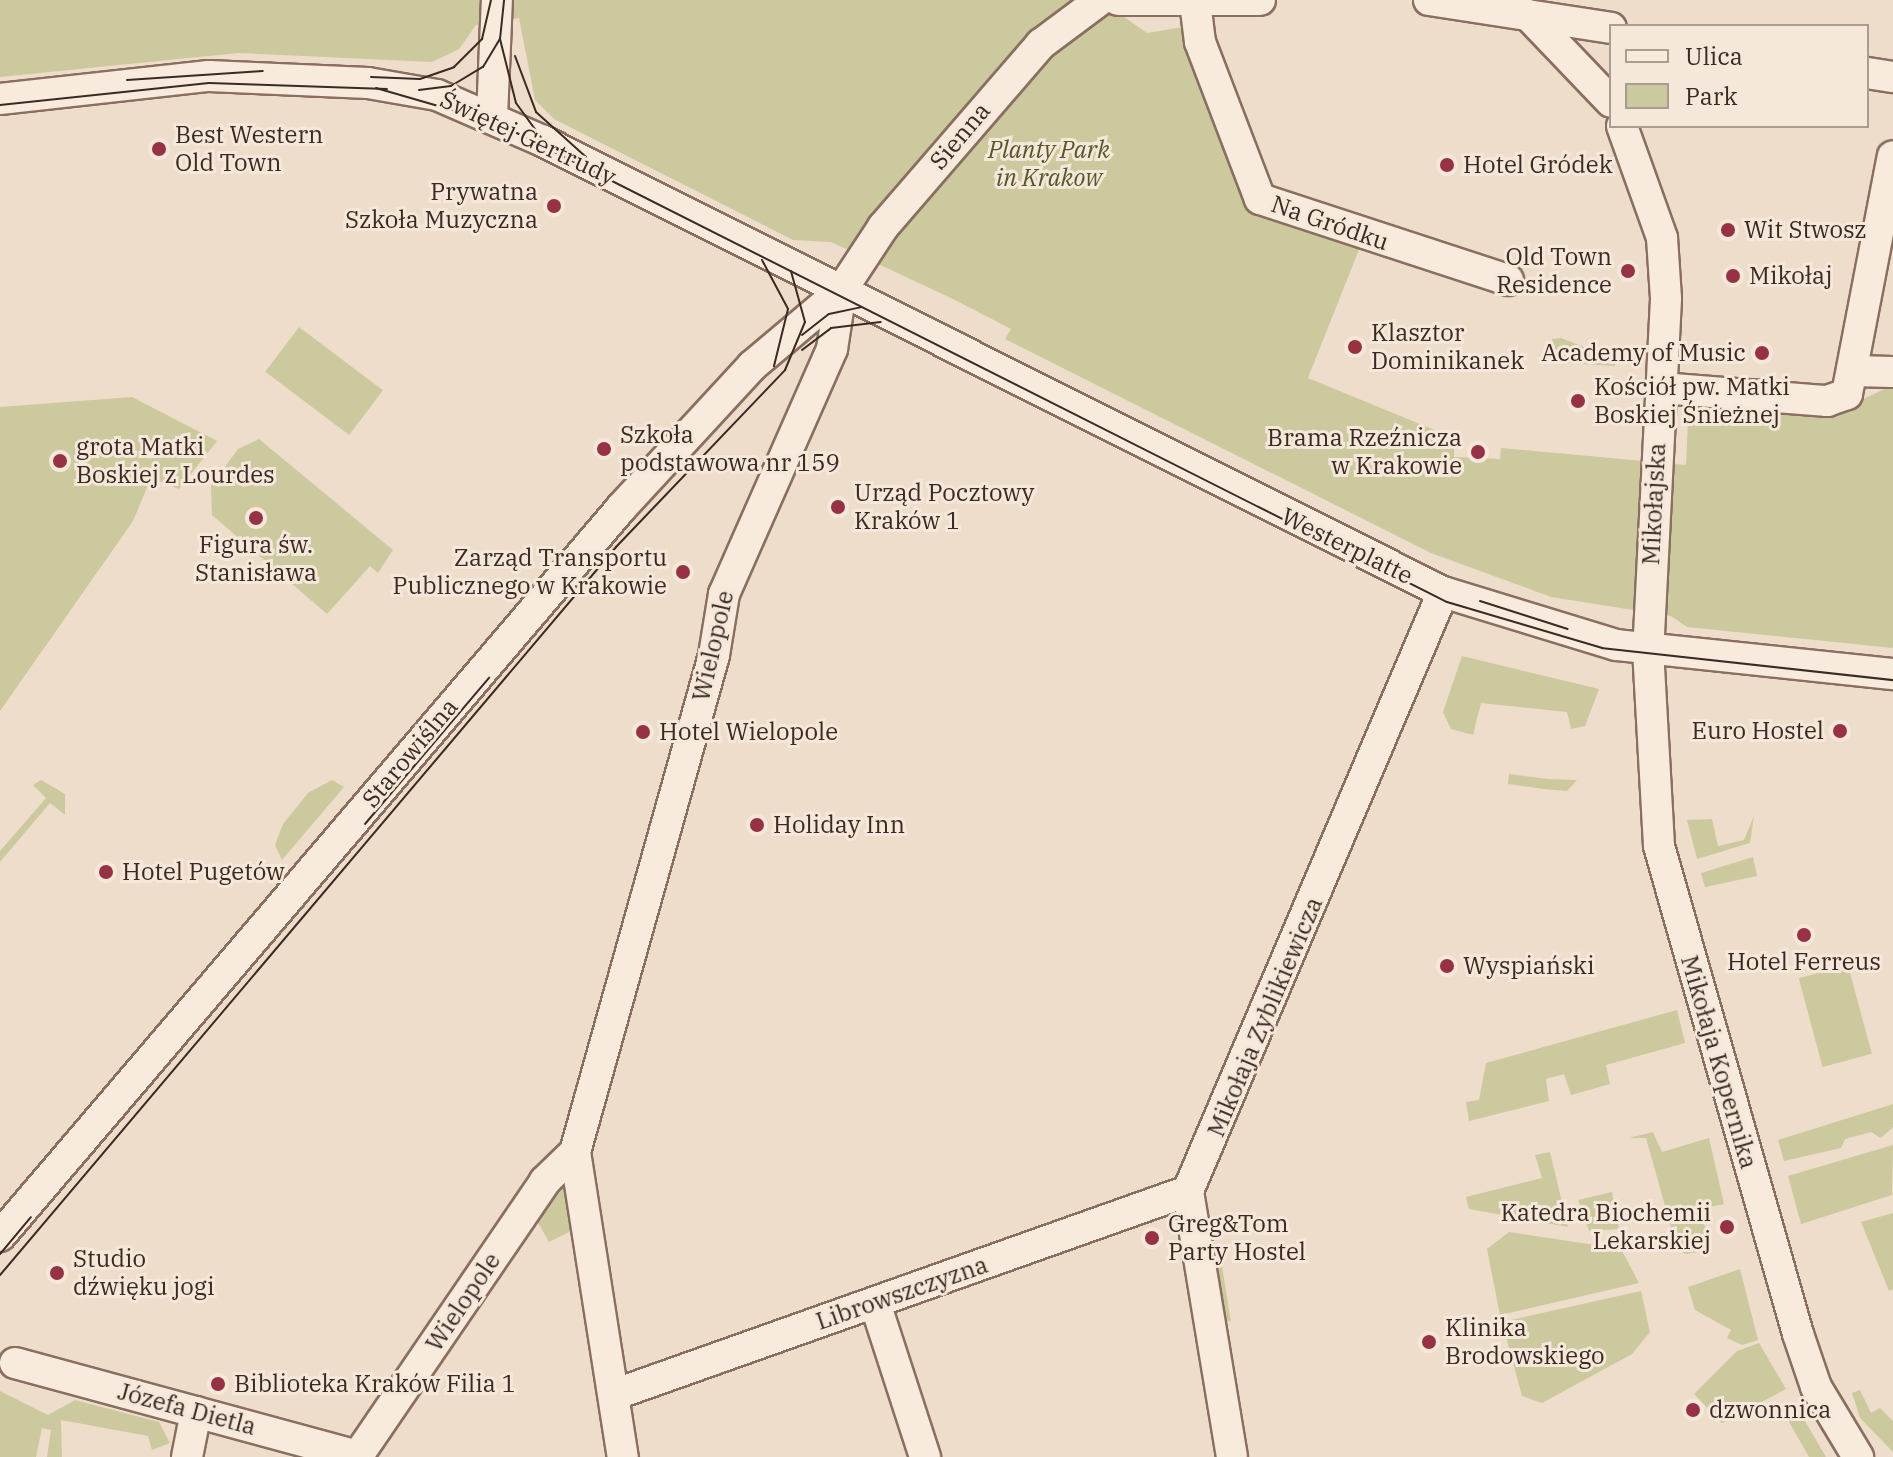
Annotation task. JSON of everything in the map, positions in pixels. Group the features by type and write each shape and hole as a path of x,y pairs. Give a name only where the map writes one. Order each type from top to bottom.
{"street":[{"path":"492,117 497,0"},
{"name":"Sienna","path":"841,291 971,121 1041,44 1100,0"},
{"path":"1118,0 1260,0"},
{"path":"1429,0 1529,8 1609,28"},
{"name":"Na Gródku","path":"1195,2 1200,42 1260,199 1508,280"},
{"path":"1529,8 1609,100"},
{"path":"1869,73 1893,77"},
{"name":"Świętej Gertrudy","path":"0,99 209,76 276,77 410,88 492,117 841,291"},
{"name":"Mikołajska","path":"1623,128 1662,238 1661,388 1648,649"},
{"path":"1661,388 1827,401 1847,394 1893,156"},
{"name":"Westerplatte","path":"841,291 1443,592 1571,635 1648,649 1893,674"},
{"name":"Wielopole","path":"623,1457 616,1394 575,1152 714,655 727,582 832,349 841,291"},
{"name":"Starowiślna","path":"0,1236 622,507 752,366 841,291"},
{"path":"1852,371 1893,372"},
{"name":"Mikołaja Zyblikiewicza","path":"1188,1191 1443,592"},
{"name":"Mikołaja Kopernika","path":"1648,649 1659,846 1798,1334 1816,1387 1858,1457"},
{"name":"Wielopole","path":"358,1456 545,1181 575,1152"},
{"path":"1188,1191 1232,1457"},
{"name":"Librowszczyzna","path":"616,1394 1188,1191"},
{"path":"875,1303 925,1457"},
{"name":"Józefa Dietla","path":"15,1363 358,1456"},
{"path":"187,1457 196,1412"}],"green space":[{"name":"Planty Park in Krakow","path":"0,0 1100,0 1147,33 1189,26 1250,197 1360,247 1308,378 1454,438 1454,457 1500,459 1501,448 1686,465 1689,399 1836,412 1893,385 1893,648 1687,627 1671,616 1551,597 1431,553 1005,339 1011,329 953,299 831,242 793,240 554,119 535,100 519,18 476,25 459,49 432,62 238,53 0,77"},
{"path":"299,327 383,390 349,435 265,372"},
{"path":"1561,338 1615,359 1615,366 1553,362 1552,339"},
{"path":"132,397 217,441 179,489 151,478 133,521 0,711 0,407"},
{"path":"259,439 393,550 378,573 370,566 327,614 212,515 211,486 238,449"},
{"path":"1462,656 1599,689 1585,726 1571,729 1567,712 1481,703 1473,735 1451,729 1443,712"},
{"path":"1509,774 1577,780 1567,791 1544,789 1508,784"},
{"path":"41,780 65,794 65,815 50,803 0,862 0,851 46,798 33,785"},
{"path":"332,780 344,787 282,860 275,845 283,824 308,793"},
{"path":"1754,816 1750,843 1697,859 1687,820 1712,819 1718,846 1744,840"},
{"path":"1753,857 1757,876 1705,887 1701,873"},
{"path":"1848,965 1872,1054 1823,1067 1799,978"},
{"path":"1677,1010 1685,1043 1606,1065 1610,1084 1571,1095 1564,1074 1546,1079 1549,1101 1469,1121 1466,1102 1479,1100 1486,1063"},
{"path":"1893,1104 1893,1127 1881,1138 1871,1132 1845,1139 1841,1148 1784,1161 1778,1140"},
{"path":"1653,1132 1662,1152 1709,1138 1724,1204 1701,1209 1710,1250 1685,1254 1676,1245 1646,1138 1629,1138"},
{"path":"1893,1145 1892,1195 1801,1224 1788,1176"},
{"path":"1550,1152 1568,1227 1469,1209 1466,1197 1542,1178 1535,1155"},
{"path":"565,1182 571,1231 549,1242 537,1221"},
{"path":"1612,1192 1619,1229 1589,1231 1578,1200"},
{"path":"1893,1213 1893,1289 1889,1291 1861,1222"},
{"path":"1509,1232 1621,1249 1639,1283 1500,1315 1487,1249"},
{"path":"1219,1247 1231,1321 1223,1322 1211,1248"},
{"path":"1740,1269 1758,1340 1742,1345 1727,1338 1731,1330 1695,1310 1688,1287"},
{"path":"1641,1291 1650,1332 1632,1354 1542,1403 1522,1396 1502,1322"},
{"path":"1759,1343 1786,1389 1722,1423 1694,1394 1737,1351"},
{"path":"1860,1390 1871,1413 1880,1408 1893,1421 1893,1452 1860,1418 1852,1393"},
{"path":"0,1391 48,1415 75,1400 159,1422 170,1443 152,1450 148,1436 61,1420 62,1457 47,1457 51,1430 42,1428 36,1457 0,1457"},
{"path":"1795,1404 1826,1457 1809,1457 1789,1422"}],"tram line":[{"path":"371,77 420,79 454,67 482,39 491,0"},
{"path":"419,90 451,86 483,67 500,39 504,0"},
{"path":"500,39 516,103 545,143"},
{"path":"515,56 536,112 586,157"},
{"path":"127,80 263,71"},
{"path":"0,105 209,83 387,89"},
{"path":"376,88 497,123 1447,602 1602,648 1893,680"},
{"path":"762,260 788,309 774,366"},
{"path":"0,1275 616,547 785,370 805,322 791,271"},
{"path":"802,335 829,314 861,307"},
{"path":"802,350 831,328 881,322"},
{"path":"1480,601 1568,629"},
{"path":"365,824 489,678"},
{"path":"0,1254 31,1217"}],"place":[{"name":"Best Western Old Town","path":"159,149"},
{"name":"Hotel Gródek","path":"1447,165"},
{"name":"Prywatna Szkoła Muzyczna","path":"554,206"},
{"name":"Wit Stwosz","path":"1728,230"},
{"name":"Old Town Residence","path":"1628,271"},
{"name":"Mikołaj","path":"1733,276"},
{"name":"Klasztor Dominikanek","path":"1355,347"},
{"name":"Academy of Music","path":"1762,353"},
{"name":"Kościół pw. Matki Boskiej Śnieżnej","path":"1578,401"},
{"name":"Szkoła podstawowa nr 159","path":"604,449"},
{"name":"Brama Rzeźnicza w Krakowie","path":"1478,452"},
{"name":"grota Matki Boskiej z Lourdes","path":"60,461"},
{"name":"Urząd Pocztowy Kraków 1","path":"838,507"},
{"name":"Figura św. Stanisława","path":"256,518"},
{"name":"Zarząd Transportu Publicznego w Krakowie","path":"683,572"},
{"name":"Euro Hostel","path":"1840,731"},
{"name":"Hotel Wielopole","path":"643,732"},
{"name":"Holiday Inn","path":"757,825"},
{"name":"Hotel Pugetów","path":"106,872"},
{"name":"Hotel Ferreus","path":"1804,935"},
{"name":"Wyspiański","path":"1447,966"},
{"name":"Katedra Biochemii Lekarskiej","path":"1727,1227"},
{"name":"Greg&Tom Party Hostel","path":"1152,1238"},
{"name":"Studio dźwięku jogi","path":"57,1273"},
{"name":"Klinika Brodowskiego","path":"1429,1342"},
{"name":"Biblioteka Kraków Filia 1","path":"218,1384"},
{"name":"dzwonnica","path":"1693,1410"}]}
